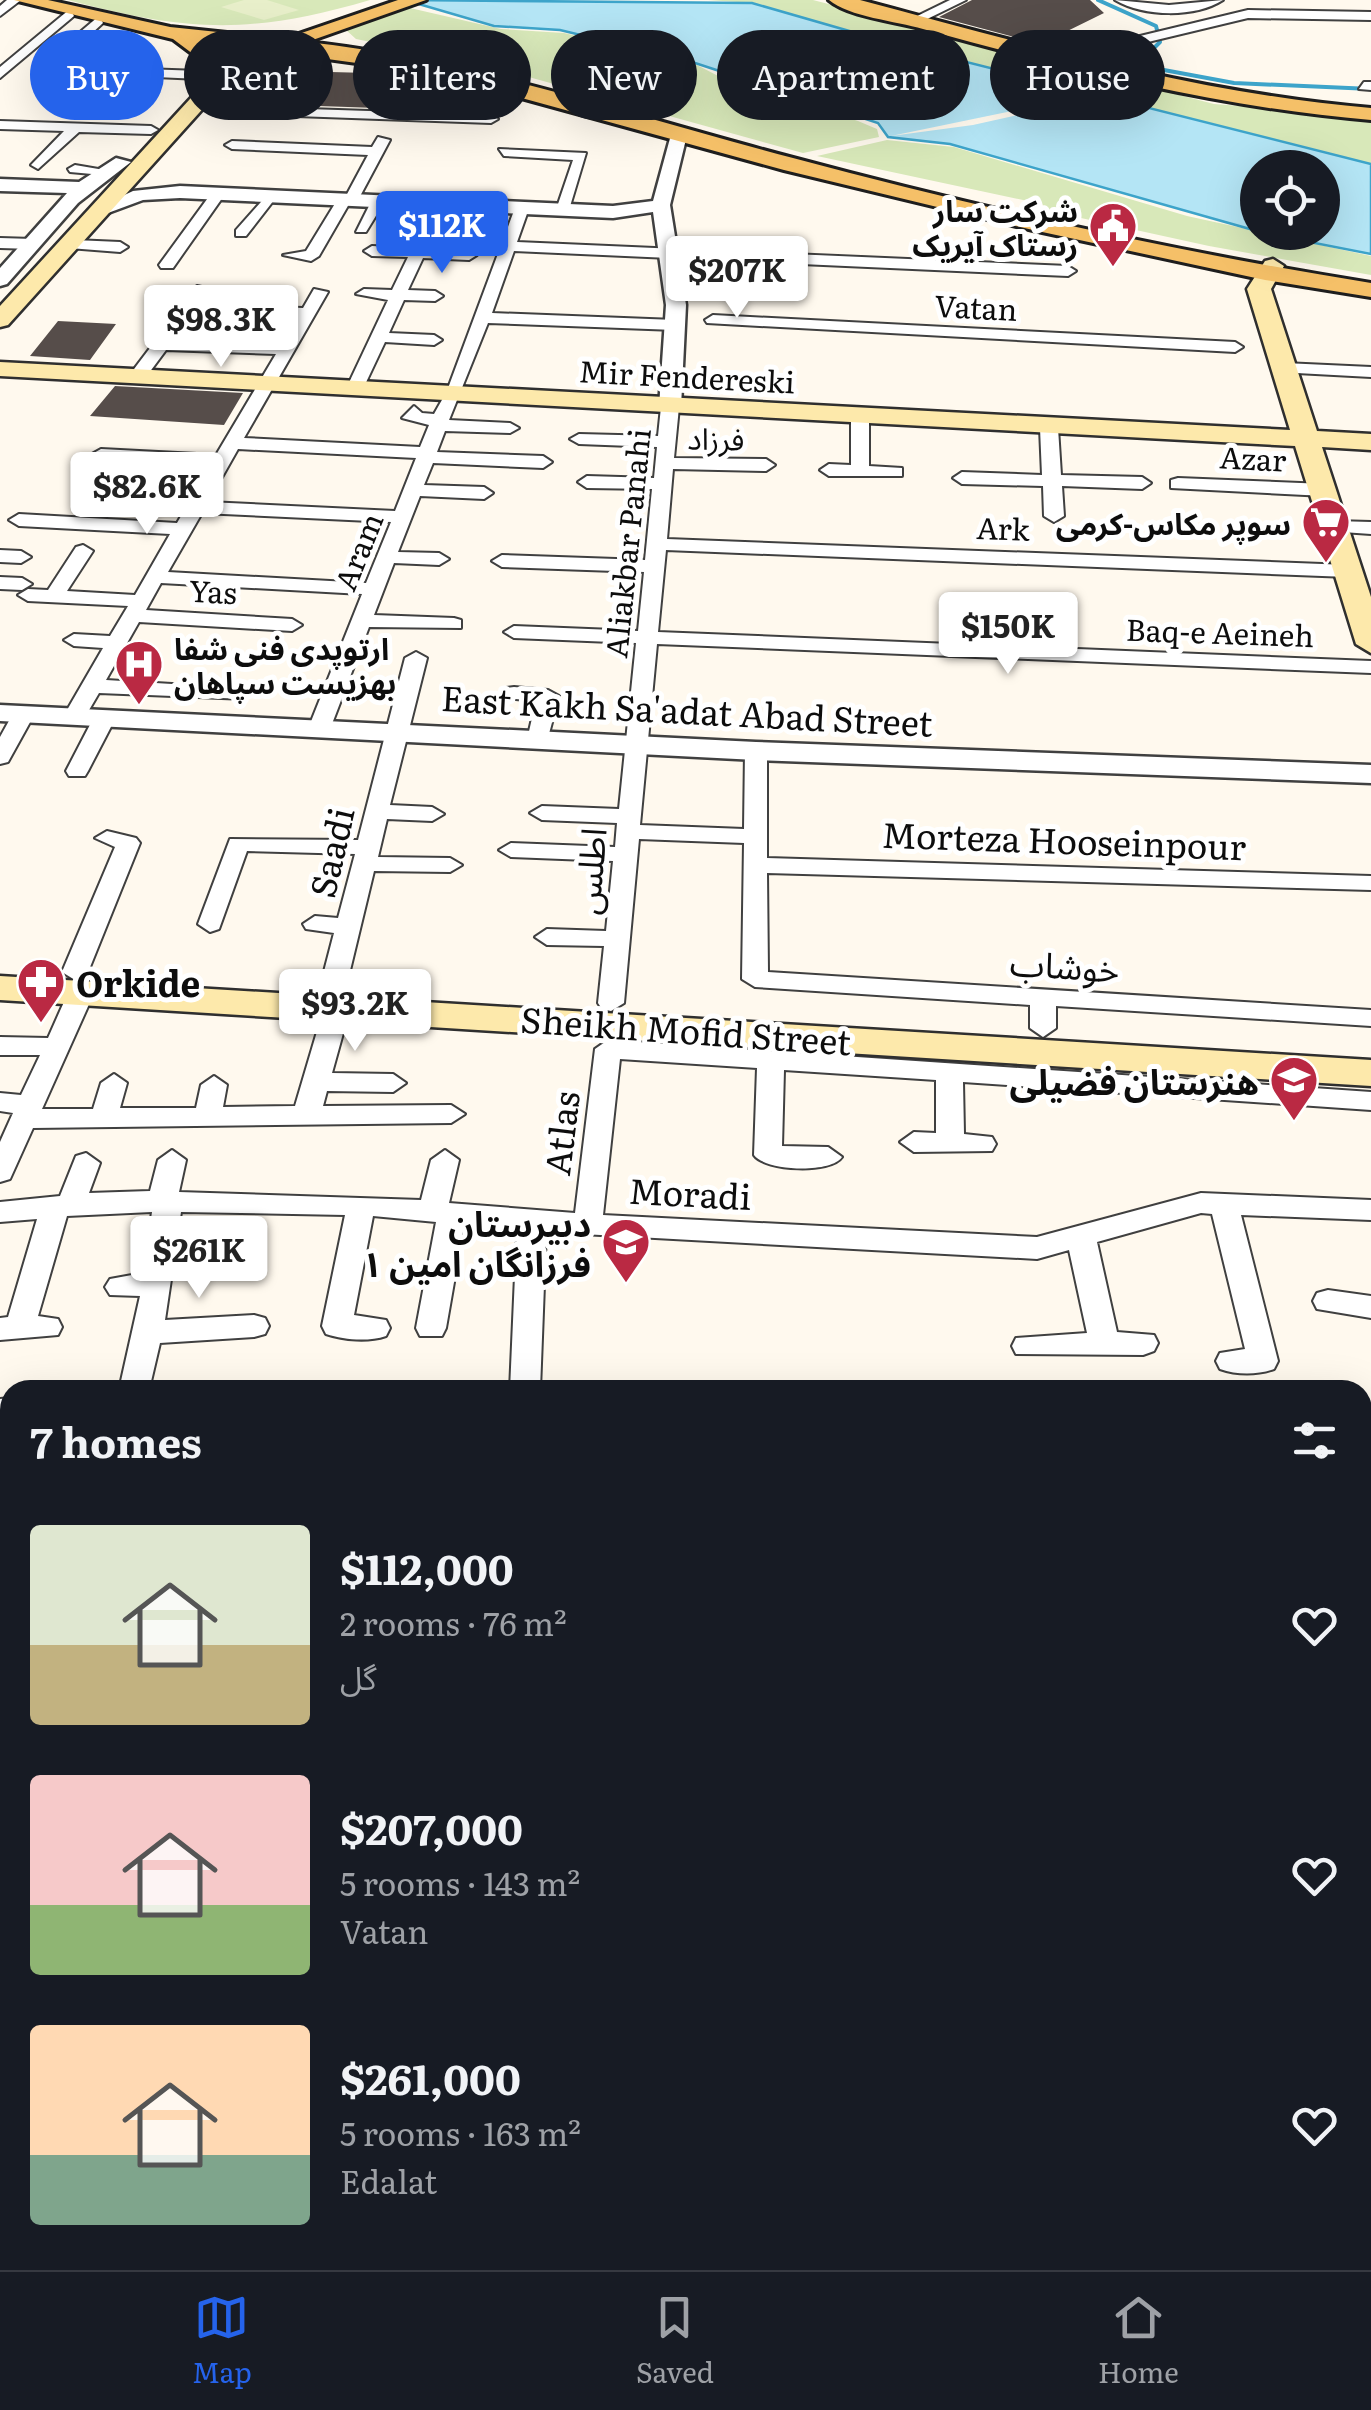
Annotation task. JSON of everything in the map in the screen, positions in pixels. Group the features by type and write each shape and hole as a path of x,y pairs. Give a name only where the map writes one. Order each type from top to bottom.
{"main road":[{"path":"23,0 98,20 184,31"},
{"path":"44,0 184,31"},
{"path":"820,0 880,13"},
{"path":"838,0 990,42"},
{"path":"309,30 397,2"},
{"path":"217,30 336,21"},
{"path":"336,21 340,38 349,49"},
{"path":"333,47 353,50"},
{"path":"333,51 349,49"},
{"path":"1165,86 1235,102 1371,114"},
{"path":"531,88 804,160 1269,270 1371,282"},
{"path":"0,320 105,185 184,93"},
{"path":"531,95 675,146 724,148 1033,223 1371,290"},
{"path":"0,298 105,185 144,163 184,119"},
{"path":"1269,270 1259,290 1348,571 1365,604 1371,644"},
{"name":"Mir Fendereski","path":"0,369 860,418 1371,442"},
{"name":"Sheikh Mofid Street","path":"0,968 78,983"},
{"name":"Sheikh Mofid Street","path":"0,988 78,983 335,997 611,1020 676,1017 1039,1039 1371,1047"},
{"name":"Sheikh Mofid Street","path":"1039,1039 1371,1073"}],"street":[{"path":"0,12 15,0"},
{"path":"913,22 960,0"},
{"path":"1128,1 1155,11 1180,10 1217,0"},
{"path":"0,74 70,13"},
{"path":"1165,33 1248,14 1371,16"},
{"path":"87,30 98,20"},
{"path":"290,255 311,256 395,120"},
{"path":"0,124 151,130"},
{"path":"0,146 21,125"},
{"path":"38,165 76,128"},
{"path":"232,145 377,151"},
{"path":"670,407 688,318 667,243 662,206 675,146"},
{"path":"504,152 579,154 563,210"},
{"path":"144,163 144,178 150,184 180,192"},
{"path":"74,169 105,185 140,195 180,192 613,212 662,206"},
{"path":"0,185 105,185"},
{"path":"0,280 34,244 105,185"},
{"path":"0,331 74,245 105,185"},
{"path":"167,265 218,194"},
{"path":"241,233 268,196"},
{"path":"361,229 378,202"},
{"path":"355,389 440,204"},
{"name":"Aram","path":"319,729 522,208"},
{"path":"613,212 645,222 667,243"},
{"path":"0,243 34,244"},
{"name":"Vatan","path":"508,246 667,243 1068,271"},
{"path":"74,245 120,247"},
{"path":"372,251 469,255"},
{"path":"138,376 158,344 203,289"},
{"path":"74,717 320,292"},
{"path":"364,294 434,296"},
{"path":"170,303 250,304 307,314"},
{"name":"Vatan","path":"482,318 688,318 1235,347"},
{"path":"378,337 434,340"},
{"path":"158,344 286,349"},
{"path":"1284,368 1371,372"},
{"name":"Aliakbar Panahi","path":"636,745 670,407"},
{"path":"414,411 410,418 510,428"},
{"path":"860,418 860,471"},
{"path":"1049,428 1054,516"},
{"path":"579,440 665,463"},
{"path":"101,454 427,455 542,462"},
{"path":"587,482 665,463"},
{"name":"فرزاد","path":"665,463 766,465"},
{"path":"829,470 895,472"},
{"path":"962,478 1142,483"},
{"name":"Azar","path":"1178,484 1325,490"},
{"path":"413,490 484,493"},
{"path":"193,506 402,517"},
{"path":"19,520 180,529"},
{"path":"1335,526 1371,528"},
{"name":"Ark","path":"656,544 1348,571"},
{"path":"54,596 83,551"},
{"path":"386,557 439,559"},
{"path":"502,561 654,566"},
{"path":"153,577 374,589"},
{"name":"Yas","path":"0,583 135,608 292,624"},
{"path":"361,621 454,624"},
{"name":"Baq-e Aeineh","path":"514,632 1371,667"},
{"path":"74,640 116,643"},
{"name":"Saadi","path":"306,1117 395,733 420,672"},
{"path":"91,686 238,694"},
{"path":"514,693 548,696 538,740"},
{"path":"0,757 12,714"},
{"name":"East Kakh Sa'adat Abad Street","path":"12,714 756,751 1371,774"},
{"path":"77,771 104,719"},
{"name":"اطلس","path":"611,1020 636,745"},
{"path":"755,865 756,751"},
{"path":"376,811 432,814"},
{"path":"542,813 626,834"},
{"path":"511,850 626,834 755,836"},
{"path":"0,1172 56,1047 128,843 107,838"},
{"path":"210,924 238,844 450,866"},
{"name":"Morteza Hooseinpour","path":"755,865 1371,882"},
{"name":"خوشاب","path":"755,865 755,979 1039,1039 1371,1018"},
{"path":"314,924 349,926"},
{"path":"547,937 616,939"},
{"path":"611,1020 771,1060 949,1072 1039,1039 1371,1101"},
{"name":"Atlas","path":"588,1224 611,1020"},
{"path":"0,1046 56,1047"},
{"path":"771,1060 768,1155 828,1157"},
{"path":"949,1072 950,1143"},
{"path":"316,1082 393,1083"},
{"path":"104,1119 114,1083"},
{"path":"208,1118 214,1084"},
{"path":"0,1102 27,1112 104,1119 451,1114"},
{"path":"914,1142 982,1144"},
{"path":"136,1380 156,1282 172,1160"},
{"path":"430,1328 444,1160"},
{"path":"22,1328 63,1206 86,1163"},
{"name":"Moradi","path":"0,1212 165,1202 362,1205 588,1224 1021,1248 1081,1237 1164,1210 1201,1203 1371,1210"},
{"path":"1224,1204 1263,1361 1231,1361"},
{"path":"362,1205 336,1326 375,1328"},
{"path":"524,1380 532,1220"},
{"path":"1081,1237 1105,1344"},
{"path":"120,1288 156,1282"},
{"path":"1328,1302 1371,1307"},
{"path":"147,1332 254,1326"},
{"path":"1027,1346 1143,1344"}],"green space":[{"path":"68,0 370,0 289,19 219,25 149,18"},
{"path":"244,0 267,0 299,10 264,20 221,7"},
{"path":"708,0 813,0 929,30 846,30 752,3"},
{"path":"410,8 517,30 353,30 353,36 346,30"},
{"path":"531,31 551,32 551,83 531,78"},
{"path":"970,41 990,46 990,68 970,63"},
{"path":"697,65 717,75 717,120 855,120 877,129 879,137 803,153 684,120 697,120"},
{"path":"1165,91 1214,104 1371,116 1371,164 1340,156 1340,150 1315,150 1165,112"},
{"path":"887,140 954,147 1187,216 1240,228 1240,250 1340,249 1371,256 1371,275 1209,246 1049,211 1042,204 817,156"}],"water":[{"path":"405,0 752,3 846,30 717,30 717,70 697,64 697,30 494,26"},
{"path":"970,63 990,68 990,120 1165,120 1165,112 1315,150 1240,150 1240,226 950,144 888,137 878,123 869,120 970,120"},
{"path":"1340,156 1371,164 1371,254 1340,248"}],"pier":[{"path":"990,116 990,120 996,120 891,136 970,120"}],"building":[{"path":"972,0 1090,0 1104,13 1069,30 990,30 939,17"},
{"path":"333,72 353,73 353,107 333,107"},
{"path":"58,321 116,324 90,360 30,356"},
{"path":"115,386 243,393 224,425 90,416"}],"waterway":[{"path":"1098,0 1156,26 1160,42 1137,65 1234,83 1371,89"}],"place":[{"name":"شرکت سار رستاک آیریک","path":"1113,268"},
{"name":"سوپر مکاس-کرمی","path":"1326,564"},
{"name":"ارتوپدی فنی شفا بهزیست سپاهان","path":"139,706"},
{"name":"Orkide","path":"41,1024"},
{"name":"هنرستان فضیلی","path":"1294,1122"},
{"name":"دبیرستان فرزانگان امین ۱","path":"626,1284"}]}
